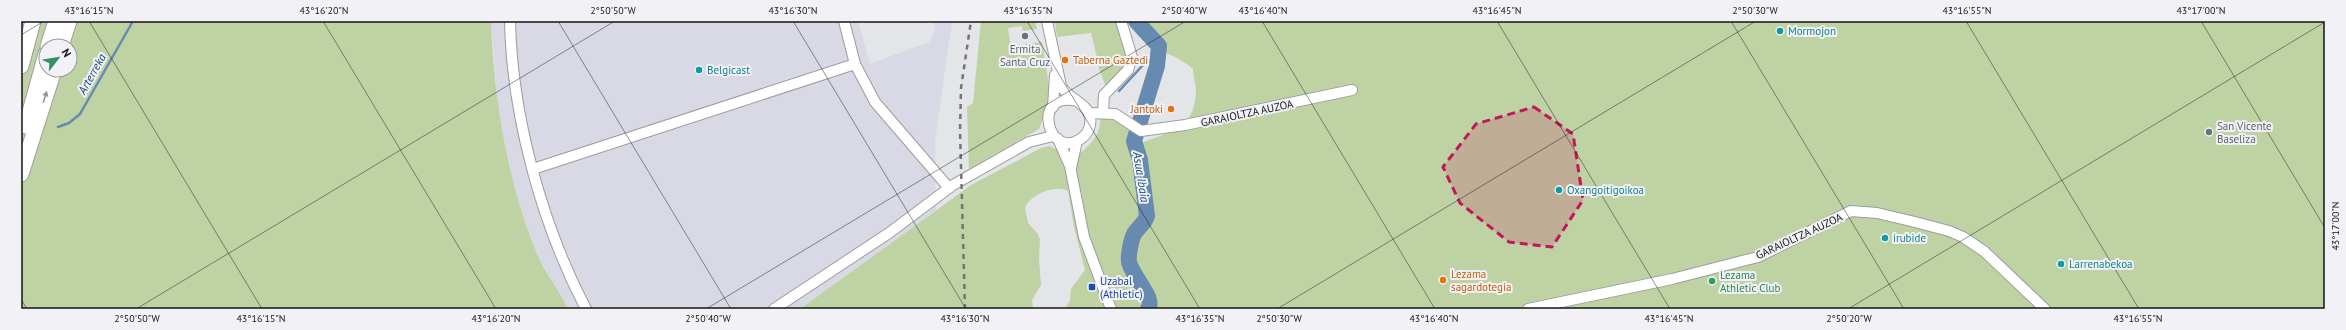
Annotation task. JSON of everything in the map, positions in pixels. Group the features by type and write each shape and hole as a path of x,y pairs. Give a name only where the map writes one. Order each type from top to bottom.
{"highway":[{"path":"21,66 33,21"},
{"path":"51,38 56,21"},
{"path":"64,38 69,21"},
{"path":"21,145 39,78"},
{"path":"21,174 51,78"}],"street":[{"path":"510,21 514,78 533,169 554,233 586,309"},
{"path":"844,21 855,64 875,102 949,188"},
{"path":"1047,21 1058,79 1064,92 1089,112 1103,112 1104,95 1128,70 1132,57 1129,42 1121,21"},
{"path":"1054,63 1053,107 1048,118 1048,124 1065,152 1084,237 1111,309"},
{"path":"533,169 855,64"},
{"name":"GARAIOLTZA AUZOA","path":"1103,112 1122,117 1136,129 1185,125 1352,90"},
{"path":"1053,107 1064,100 1077,101"},
{"path":"1029,142 1056,137 1071,142 1077,141 1088,131 1090,124 1089,112"},
{"path":"774,309 895,229 949,188 1029,142 1048,124"},
{"path":"1072,181 1071,167 1077,141"},
{"name":"GARAIOLTZA AUZOA","path":"1528,309 1672,279 1758,257 1851,211 1877,213 1949,231 1963,237 1986,252 2045,309"}],"highlighted area":[{"path":"1534,107 1573,134 1583,200 1552,247 1509,242 1460,203 1443,167 1476,124"}],"shaded area":[{"path":"491,21 858,21 870,64 929,42 935,30 933,21 952,21 935,142 936,210 800,309 568,309 537,255 520,207 508,166 498,112"}],"green space":[{"path":"21,21 491,21 495,81 510,169 537,254 568,309 21,309"},
{"path":"981,21 1035,21 1037,29 1023,31 1022,26 1008,28 1011,49 1026,48 1025,44 1042,42 1051,98 1039,129 969,169 967,107 973,103"},
{"path":"1055,21 1118,21 1125,41 1127,57 1121,72 1115,79 1106,87 1095,58 1097,57 1091,33 1057,37"},
{"path":"1136,21 2325,21 2325,309 1065,309 1070,301 1071,289 1085,270 1074,227 1068,191 1057,189 1037,195 1025,208 1028,223 1038,234 1040,240 1039,259 1041,285 1032,300 1033,309 800,309 971,185 1041,148 1050,146 1074,159 1096,136 1100,125 1100,119 1119,122 1127,128 1134,146 1168,133 1185,122 1191,114 1195,103 1196,88 1193,69 1184,62 1155,47 1142,33"}],"waterway":[{"name":"Arterreka","path":"58,127 69,123 80,114 133,21"},
{"name":"Asua Ibaia","path":"1136,21 1159,46 1157,66 1134,141 1140,160 1147,216 1134,234 1129,256 1131,268 1149,299 1150,305 1148,309"},
{"path":"1119,91 1143,65 1158,58"}],"railway":[{"path":"965,309 960,131 961,88 971,21"}],"place":[{"name":"Mormojon","path":"1780,31"},
{"name":"Ermita Santa Cruz","path":"1025,36"},
{"name":"Taberna Gaztedi","path":"1065,60"},
{"name":"Belgicast","path":"699,70"},
{"name":"Jantoki","path":"1171,109"},
{"name":"San Vicente Baseliza","path":"2209,132"},
{"name":"Oxangoitigoikoa","path":"1559,190"},
{"name":"irubide","path":"1885,238"},
{"name":"Larrenabekoa","path":"2061,264"},
{"name":"Lezama sagardotegia","path":"1443,280"},
{"name":"Lezama Athletic Club","path":"1712,281"},
{"name":"Uzabal (Athletic)","path":"1092,287"}]}
